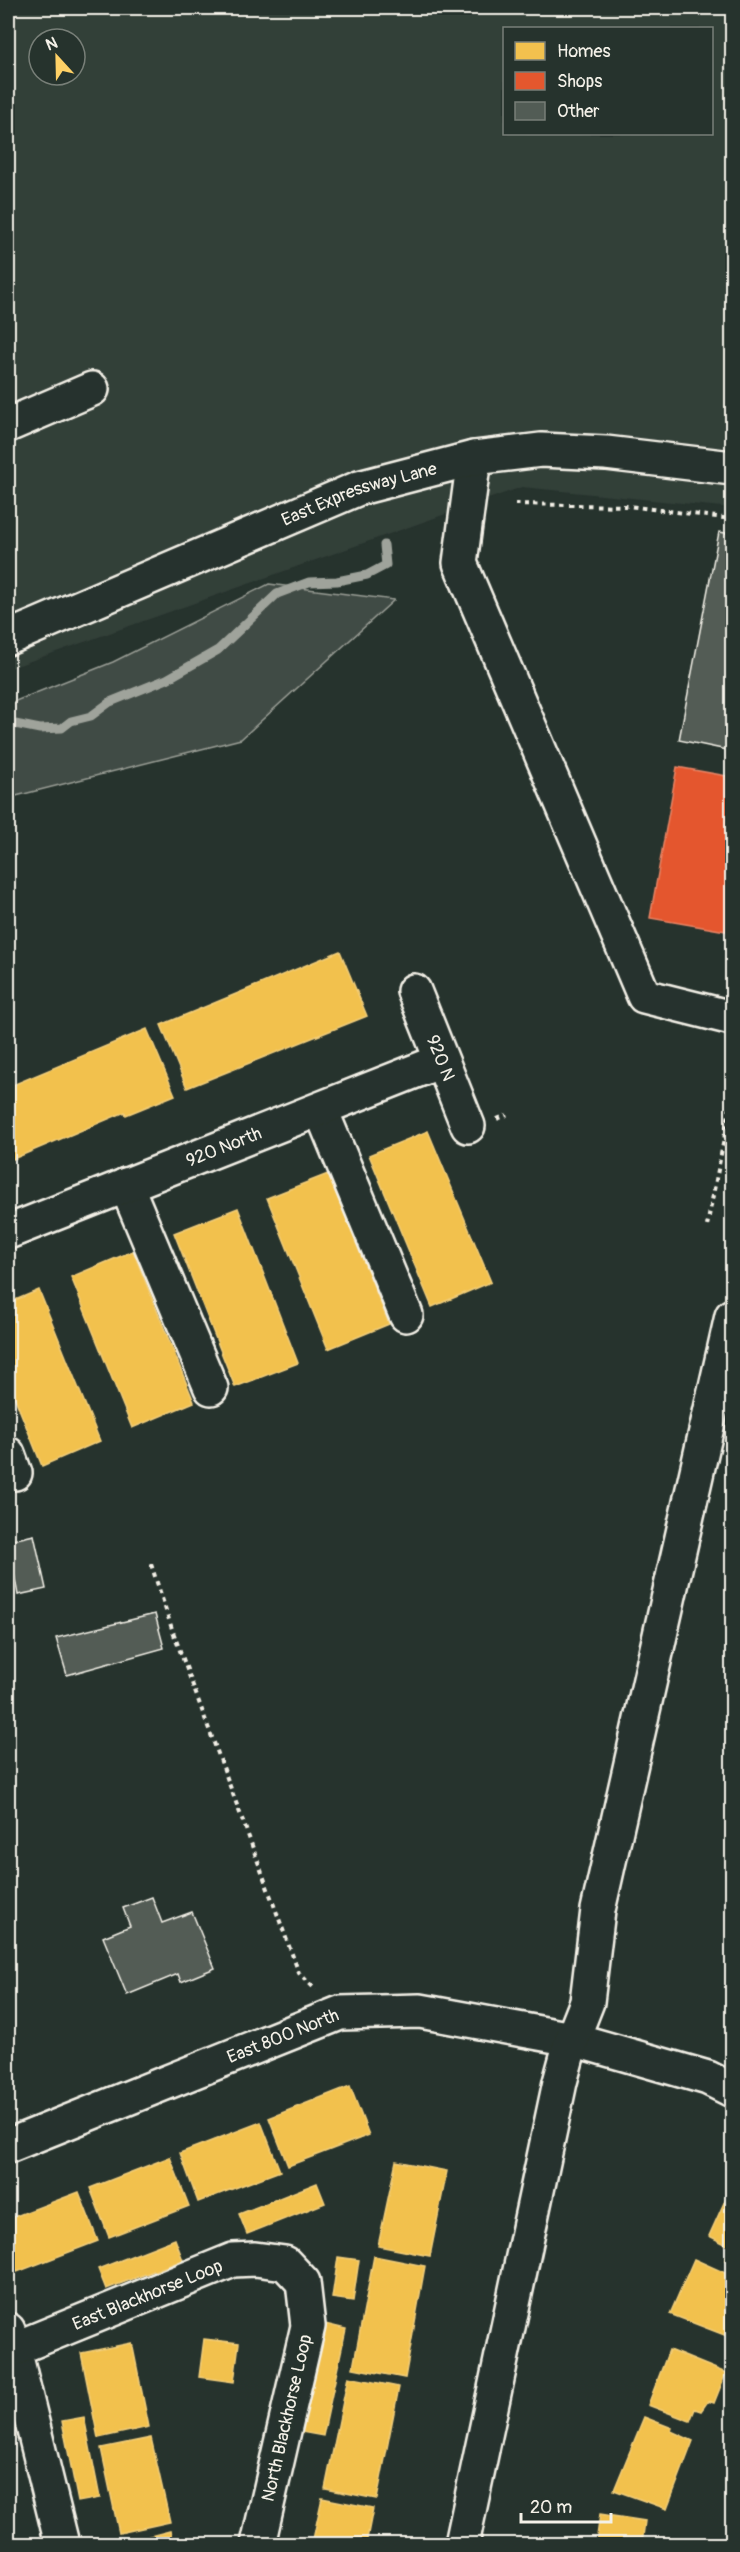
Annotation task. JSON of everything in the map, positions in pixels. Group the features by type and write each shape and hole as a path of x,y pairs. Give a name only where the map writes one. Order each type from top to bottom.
{"street":[{"path":"8,425 92,389"},
{"name":"East Expressway Lane","path":"8,638 359,489 474,458 541,450 573,451 732,468"},
{"path":"474,458 460,563 644,996 732,1018"},
{"name":"920 N","path":"414,991 468,1126"},
{"name":"920 North","path":"8,1232 441,1061"},
{"path":"321,1110 406,1315"},
{"path":"126,1185 211,1388"},
{"path":"462,2544 557,2093 573,2039 588,2002 598,1910 732,1316"},
{"name":"East 800 North","path":"8,2146 340,2013 420,2011 573,2039 708,2078 732,2090"},
{"name":"East Blackhorse Loop","path":"11,2339 233,2260 255,2259 285,2263"},
{"name":"North Blackhorse Loop","path":"258,2544 308,2326 303,2282 285,2263"},
{"path":"11,2339 62,2544"}],"path":[{"path":"515,504 628,506 732,519"},
{"path":"707,1226 732,1098"},
{"path":"151,1564 172,1629 298,1973 340,2013"}],"shaded area":[{"path":"8,8 732,8 732,508 522,487 8,669"},
{"path":"269,584 394,600 241,739 8,798 8,704 113,662"}],"building: Homes":[{"path":"340,951 367,1016 187,1088 161,1025"},
{"path":"147,1029 175,1095 126,1115 125,1112 8,1161 8,1087"},
{"path":"428,1131 491,1282 432,1307 369,1155"},
{"path":"328,1174 389,1324 328,1349 267,1198"},
{"path":"238,1208 298,1363 235,1387 174,1233"},
{"path":"133,1251 194,1402 132,1428 71,1277"},
{"path":"39,1290 100,1441 42,1466 8,1381 8,1303"},
{"path":"350,2086 369,2135 288,2166 269,2118"},
{"path":"261,2122 280,2171 198,2202 180,2153"},
{"path":"170,2157 189,2206 109,2237 90,2188"},
{"path":"396,2161 447,2171 430,2256 378,2246"},
{"path":"317,2183 325,2203 247,2234 239,2214"},
{"path":"732,2185 732,2263 725,2260 731,2247 709,2236"},
{"path":"79,2192 98,2241 17,2272 8,2246 8,2219"},
{"path":"175,2239 183,2260 106,2289 98,2269"},
{"path":"374,2256 425,2266 405,2378 353,2368"},
{"path":"338,2257 359,2260 353,2301 332,2298"},
{"path":"694,2259 732,2276 732,2338 670,2314"},
{"path":"325,2324 346,2329 323,2436 301,2432"},
{"path":"204,2339 239,2343 234,2382 199,2377"},
{"path":"132,2343 149,2427 98,2438 81,2353"},
{"path":"669,2350 726,2373 714,2403 708,2401 701,2411 695,2409 690,2421 648,2405"},
{"path":"348,2377 399,2387 377,2499 325,2489"},
{"path":"84,2417 100,2498 78,2502 62,2421"},
{"path":"644,2417 672,2428 671,2431 693,2441 667,2509 614,2490"},
{"path":"151,2438 170,2522 119,2533 101,2448"},
{"path":"322,2498 373,2508 366,2544 312,2544"},
{"path":"600,2514 645,2521 642,2544 596,2544"},
{"path":"170,2531 173,2544 119,2544"}],"building: Shops":[{"path":"677,767 732,777 732,932 650,918"}],"building: Other":[{"path":"719,532 732,534 732,751 679,740"},
{"path":"34,1535 46,1589 18,1595 8,1541"},
{"path":"155,1614 164,1648 67,1675 56,1638"},
{"path":"152,1897 162,1923 192,1912 215,1968 181,1982 178,1974 127,1995 103,1937 130,1926 123,1908"}],"waterway":[{"path":"8,724 40,729 62,728 71,721 91,716 110,702 167,679 218,650 277,594 309,582 337,581 367,575 386,565 384,545"}]}
